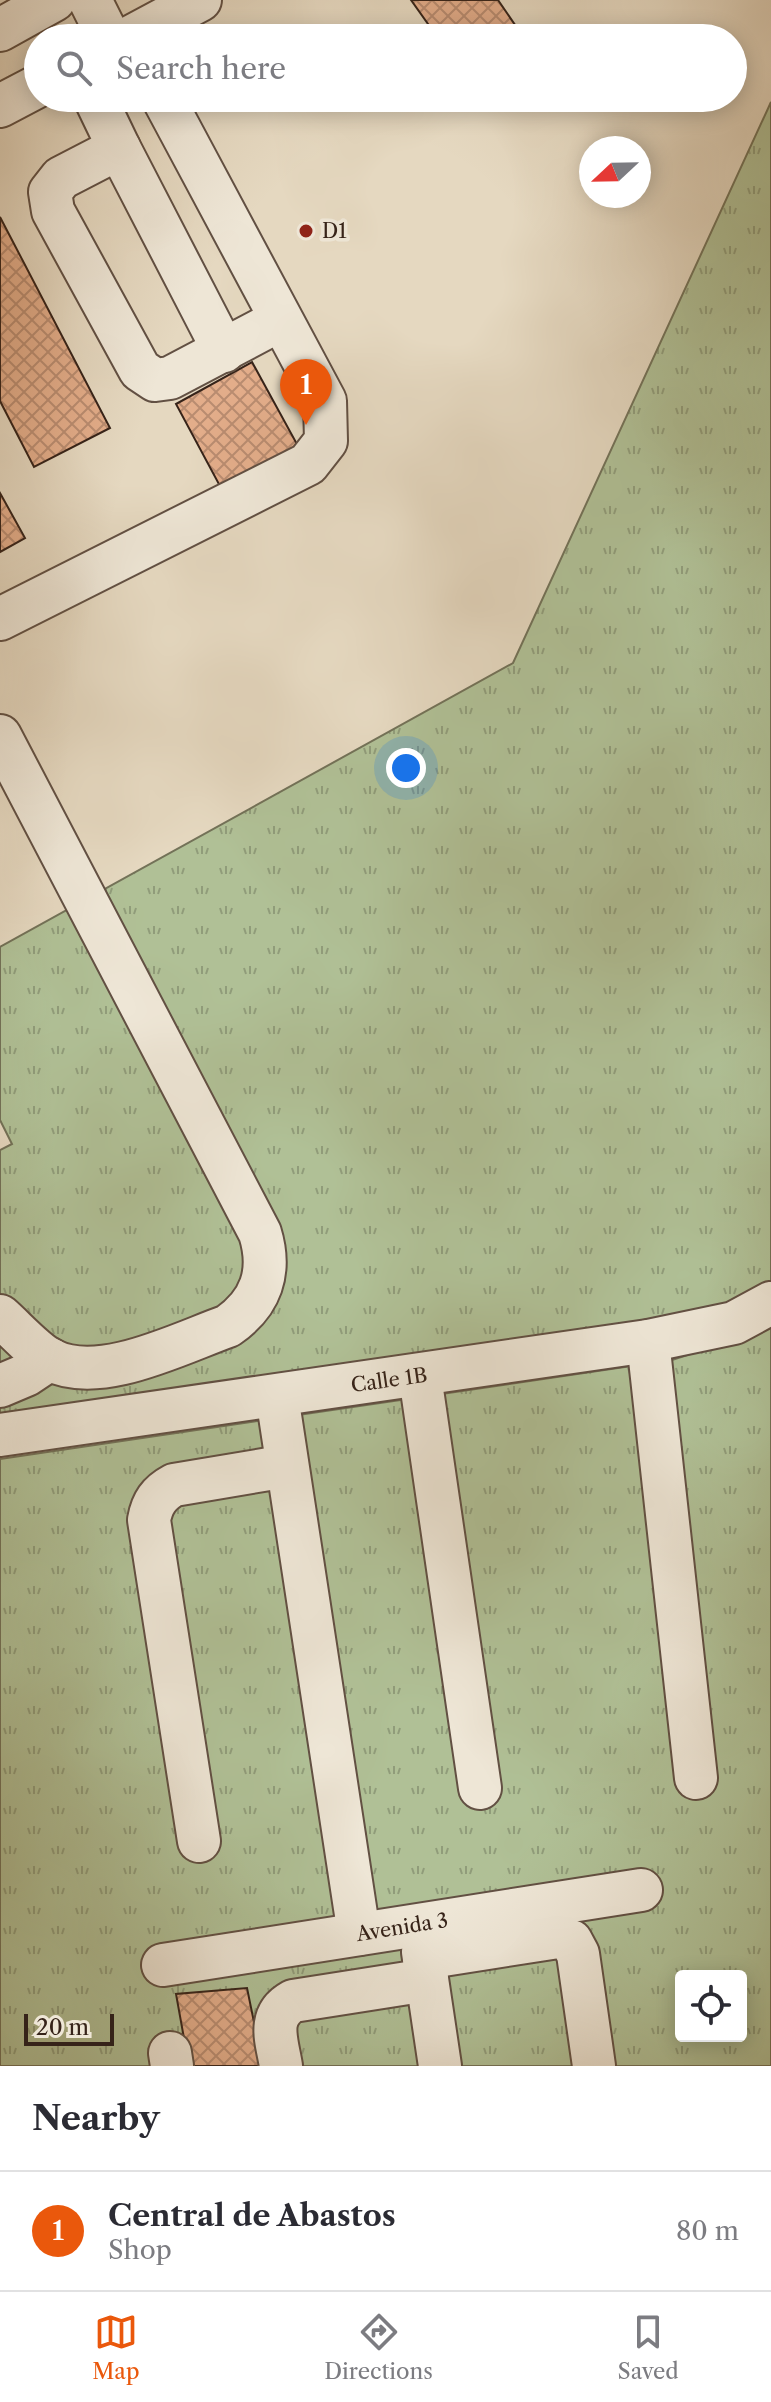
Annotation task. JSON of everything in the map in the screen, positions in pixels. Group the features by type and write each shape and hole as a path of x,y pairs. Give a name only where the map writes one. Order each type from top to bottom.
{"street":[{"path":"0,30 54,0"},
{"path":"90,0 102,24"},
{"path":"148,24 200,0"},
{"path":"0,106 24,93"},
{"path":"102,112 224,351"},
{"path":"0,619 308,464 326,441 325,401 170,112"},
{"path":"119,148 61,178 50,192 53,211 140,370 155,380 170,378 280,320"},
{"path":"0,736 260,1233 266,1261 261,1290 242,1316 228,1326 127,1362 82,1368 50,1359 0,1316"},
{"name":"Calle 1B","path":"0,1435 648,1341 734,1323 771,1303"},
{"path":"648,1341 696,1778"},
{"path":"0,1386 26,1375 50,1359"},
{"path":"420,1376 480,1788"},
{"path":"277,1396 359,1934"},
{"path":"199,1841 149,1520 151,1509 164,1491 174,1485 287,1466"},
{"name":"Avenida 3","path":"163,1965 359,1934 423,1954 641,1890"},
{"path":"281,2066 274,2023 280,2010 293,2001 423,1954 558,1937 571,1941 578,1954 594,2066"},
{"path":"423,1954 440,2066"}],"green space":[{"path":"771,102 771,1282 726,1309 0,1421 0,1150 12,1144 0,1120 0,947 513,663"},
{"path":"771,1322 771,2066 0,2066 0,1459 672,1360 743,1337"}],"building":[{"path":"411,0 498,0 514,24 428,24"},
{"path":"0,217 110,428 34,467 0,401"},
{"path":"252,362 298,446 221,488 176,404"},
{"path":"0,493 25,538 0,552"},
{"path":"247,1988 263,2066 189,2066 176,1994"}],"place":[{"name":"D1","path":"306,231"},
{"name":"Central de Abastos","path":"306,425"}]}
